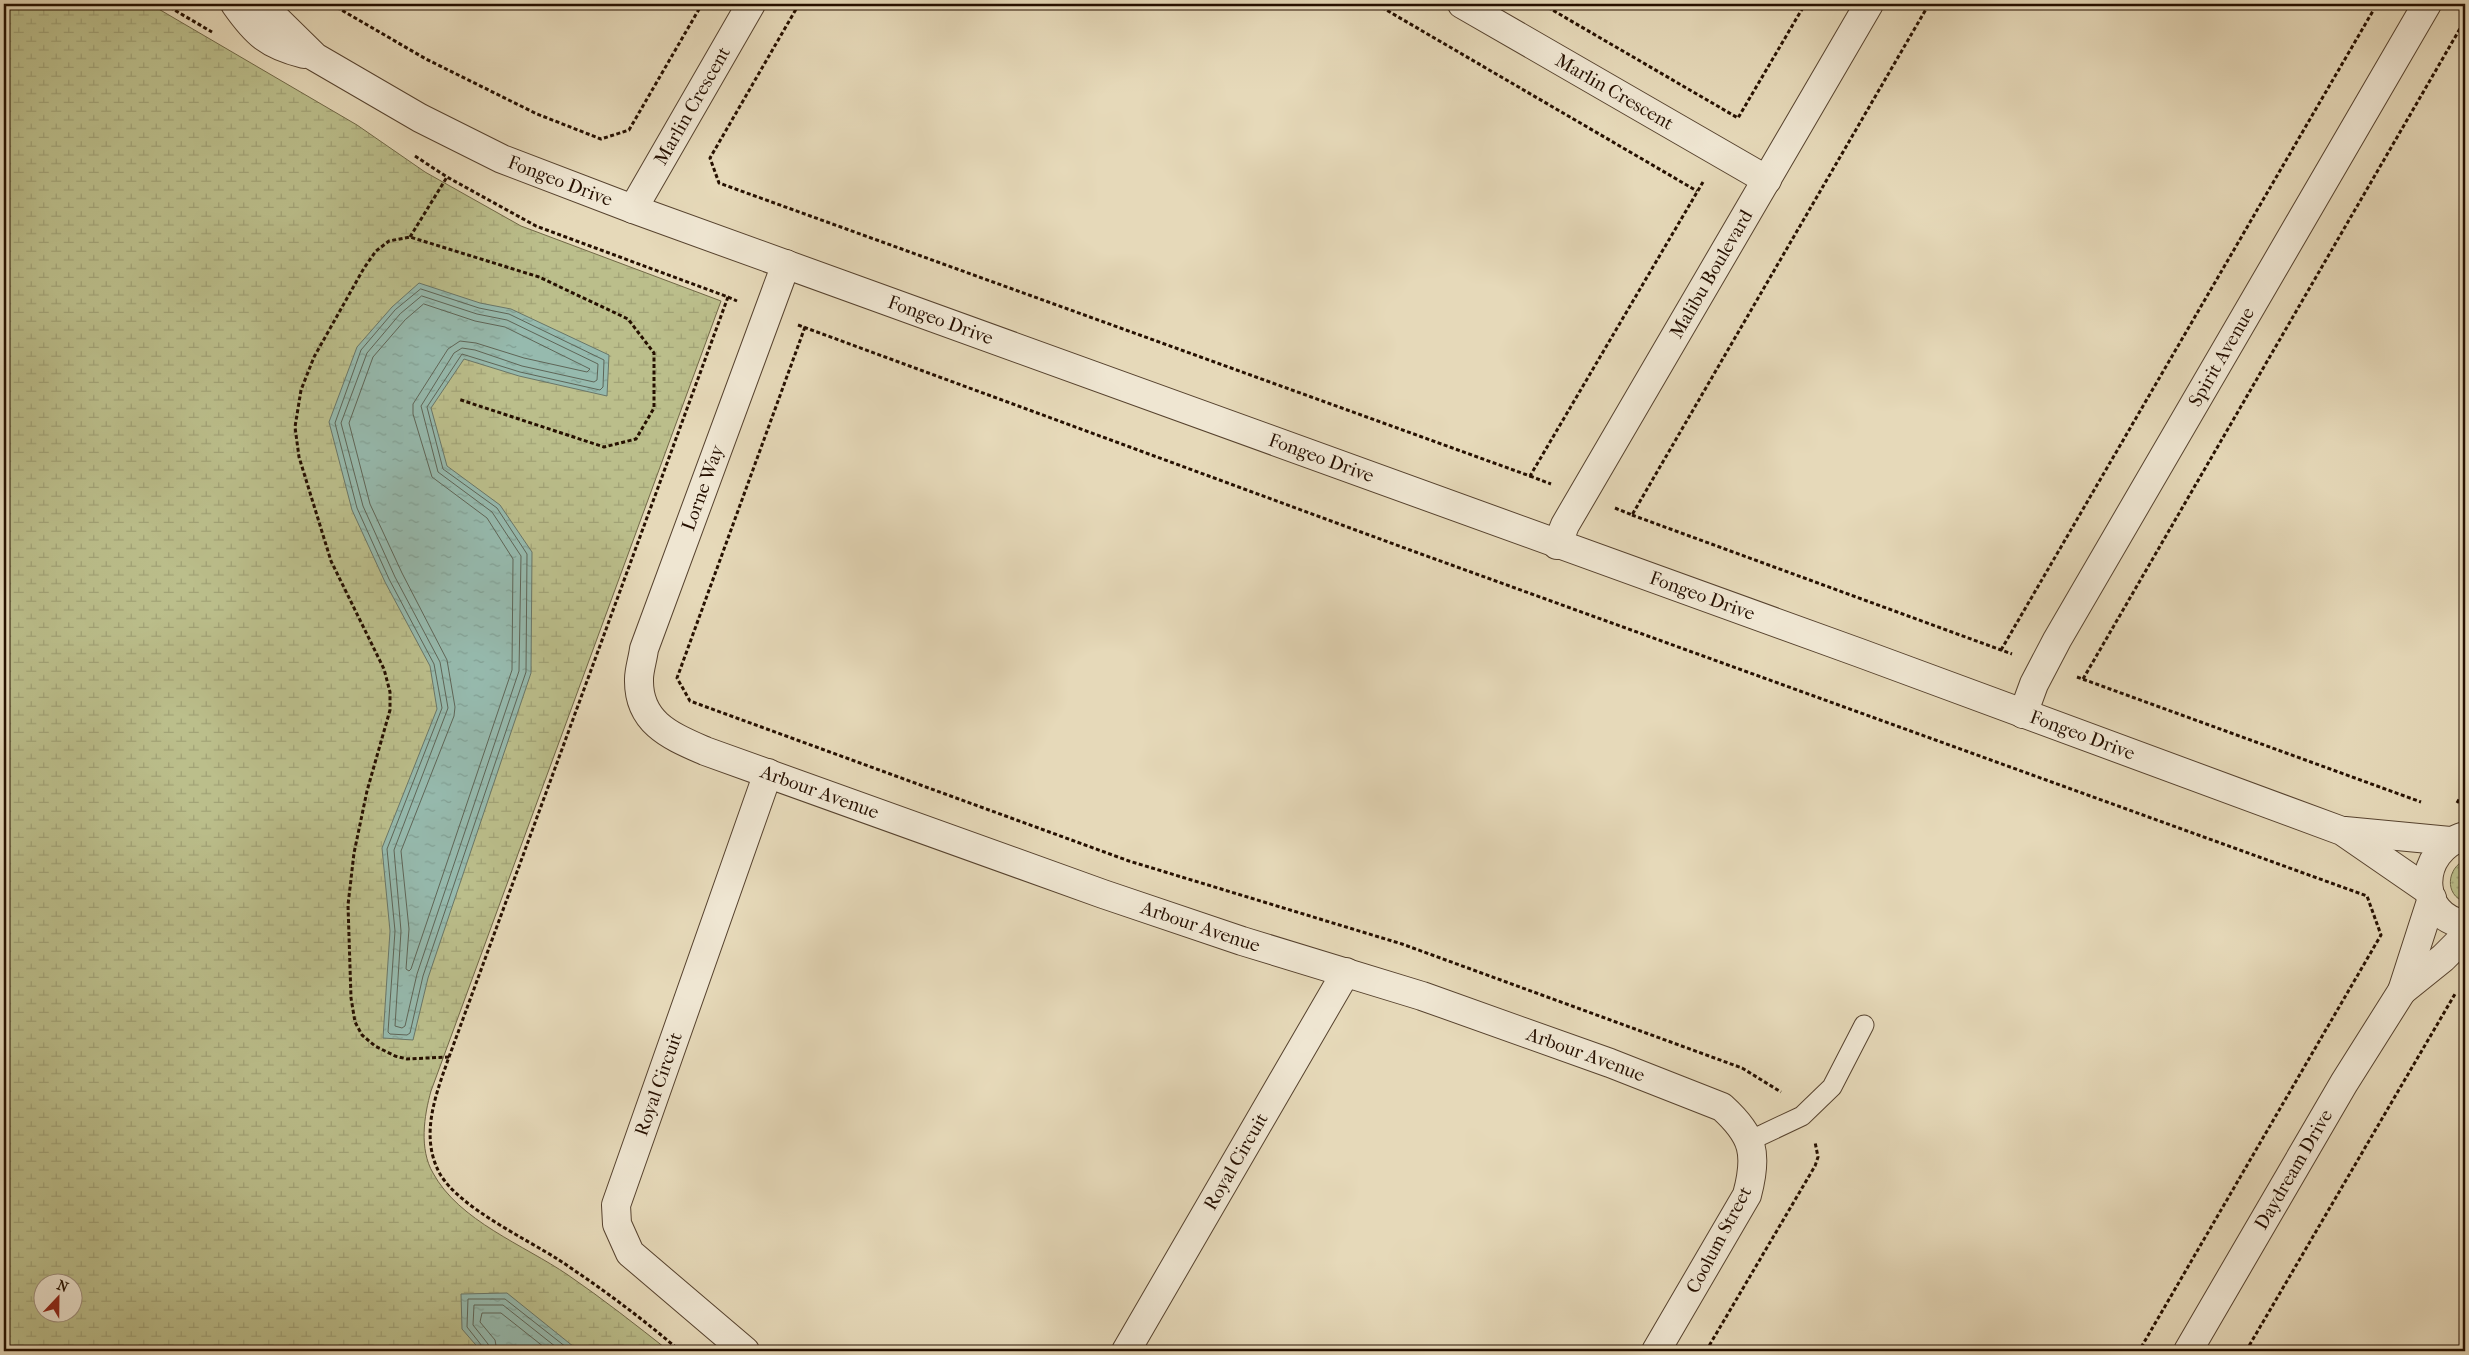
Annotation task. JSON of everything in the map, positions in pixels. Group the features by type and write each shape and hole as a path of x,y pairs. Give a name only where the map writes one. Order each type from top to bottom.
{"street":[{"name":"Fongeo Drive","path":"235,4 251,27 267,40 315,58 465,142 502,159 633,209 2342,831 2430,895 2439,910 2449,919 2465,924"},
{"name":"Fongeo Drive","path":"261,4 315,58"},
{"name":"Marlin Crescent","path":"633,209 751,4"},
{"name":"Marlin Crescent","path":"1462,4 1766,180"},
{"name":"Malibu Boulevard","path":"1557,545 1582,496 1869,4"},
{"name":"Spirit Avenue","path":"2023,714 2034,684 2057,640 2427,4"},
{"name":"Lorne Way","path":"648,714 642,700 639,679 644,649 786,264"},
{"name":"Arbour Avenue","path":"648,714 657,727 673,737 768,773 1112,897 1242,941 1346,972 1481,1016 1702,1098 1722,1107 1749,1141"},
{"name":"Royal Circuit","path":"745,1351 630,1253 617,1224 616,1206 768,773"},
{"name":"Fongeo Drive","path":"2342,831 2458,838"},
{"name":"Daydream Drive","path":"2188,1351 2344,1083 2402,991 2430,895 2428,876 2431,863 2439,850 2458,838"},
{"name":"Daydream Drive","path":"2402,991 2443,958 2465,936"},
{"name":"Royal Circuit","path":"1126,1351 1346,972"},
{"name":"Coolum Street","path":"1656,1351 1747,1195 1754,1162 1749,1141"}],"lane":[{"path":"1749,1141 1802,1116 1832,1087 1864,1025"}],"path":[{"path":"164,4 214,33"},
{"path":"330,4 470,83 537,114 601,139 629,130 702,4"},
{"path":"799,4 710,158 719,183 1530,476 1632,515 1929,4"},
{"path":"1376,4 1697,191 1530,476"},
{"path":"1542,4 1738,118 1805,4"},
{"path":"2001,650 2377,4"},
{"path":"2083,679 2465,20"},
{"path":"410,153 447,177 536,226 728,297 449,1057 434,1101 429,1125 434,1155 440,1173 450,1187 471,1205 595,1285 680,1351"},
{"path":"410,237 447,177"},
{"path":"449,1057 407,1059 395,1056 375,1046 362,1035 354,1022 351,998 348,905 354,853 367,791 390,710 390,692 384,669 331,561 299,457 295,427 301,390 314,357 359,276 376,251 389,242 410,237 539,277 628,319 654,353 654,408 636,439 604,447 458,399"},
{"path":"1706,1351 1815,1166 1818,1156 1812,1132 1784,1094 1742,1068 1402,944 1129,861 690,701 677,678 805,328 1410,550 2367,896 2381,935 2139,1351"},
{"path":"2246,1351 2455,993"}],"green space":[{"path":"4,4 150,4 357,125 425,172 521,226 721,301 431,1091 426,1111 424,1132 426,1154 433,1173 444,1190 459,1205 494,1231 568,1275 669,1351 4,1351"},
{"path":"2465,860 2465,902 2458,899 2454,894 2450,881 2454,869"}],"water":[{"path":"419,283 480,303 511,309 609,355 607,396 519,376 464,359 431,408 447,466 500,505 532,552 531,673 428,978 413,1040 383,1038 390,931 382,848 437,709 430,666 385,582 352,510 329,422 357,347 392,307"},
{"path":"507,1293 579,1351 481,1351 462,1329 461,1294"}]}
